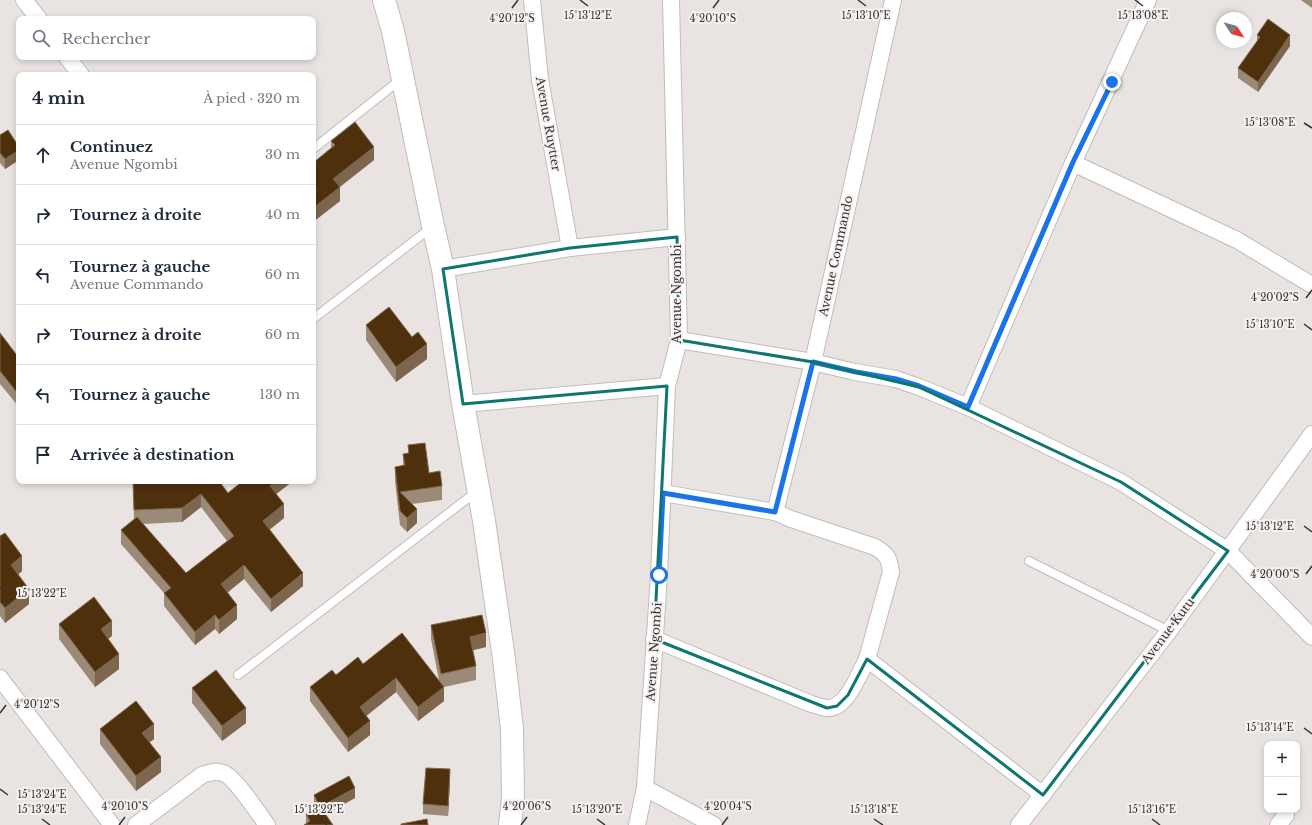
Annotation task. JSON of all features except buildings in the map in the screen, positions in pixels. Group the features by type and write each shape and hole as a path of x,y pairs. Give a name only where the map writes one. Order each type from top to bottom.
{"main road":[{"path":"384,0 393,31 432,226 443,269 463,404 479,490 504,659 512,729 513,798 510,825"}],"street":[{"path":"24,0 37,16"},
{"name":"Avenue Ruytter","path":"532,0 540,79 570,248"},
{"name":"Avenue Ngombi","path":"637,825 645,788 659,575 667,386 679,340 671,0"},
{"name":"Avenue Commando","path":"775,512 813,362 893,0"},
{"path":"968,407 1073,162 1148,0"},
{"path":"69,60 79,72"},
{"path":"1073,162 1237,240 1312,286"},
{"path":"443,269 570,248 677,237"},
{"path":"679,340 813,362 896,379 919,386 968,407 1121,482 1228,551 1312,637"},
{"path":"463,404 667,386"},
{"name":"Avenue Kutu","path":"1019,825 1169,631 1312,434"},
{"path":"654,639 810,703 827,708 837,706 848,695 867,659 891,572 890,560 884,553 875,548 775,512 663,493"},
{"path":"867,659 1043,795"},
{"path":"0,678 112,825"},
{"path":"136,825 202,775 214,771 225,773 234,780 267,825"},
{"path":"645,788 714,825"}],"lane":[{"path":"316,147 402,78"},
{"path":"316,317 432,226"},
{"path":"238,675 479,490"},
{"path":"1029,561 1169,631"}],"highlighted area":[{"path":"677,237 679,340 813,362 919,387 1121,482 1228,551 1043,795 867,659 848,695 837,706 827,708 654,639 667,386 463,404 443,269 570,248"}],"route":[{"path":"659,575 663,493 775,512 813,362 896,379 919,386 939,396 968,407 1032,261 1073,162 1112,82"}]}
